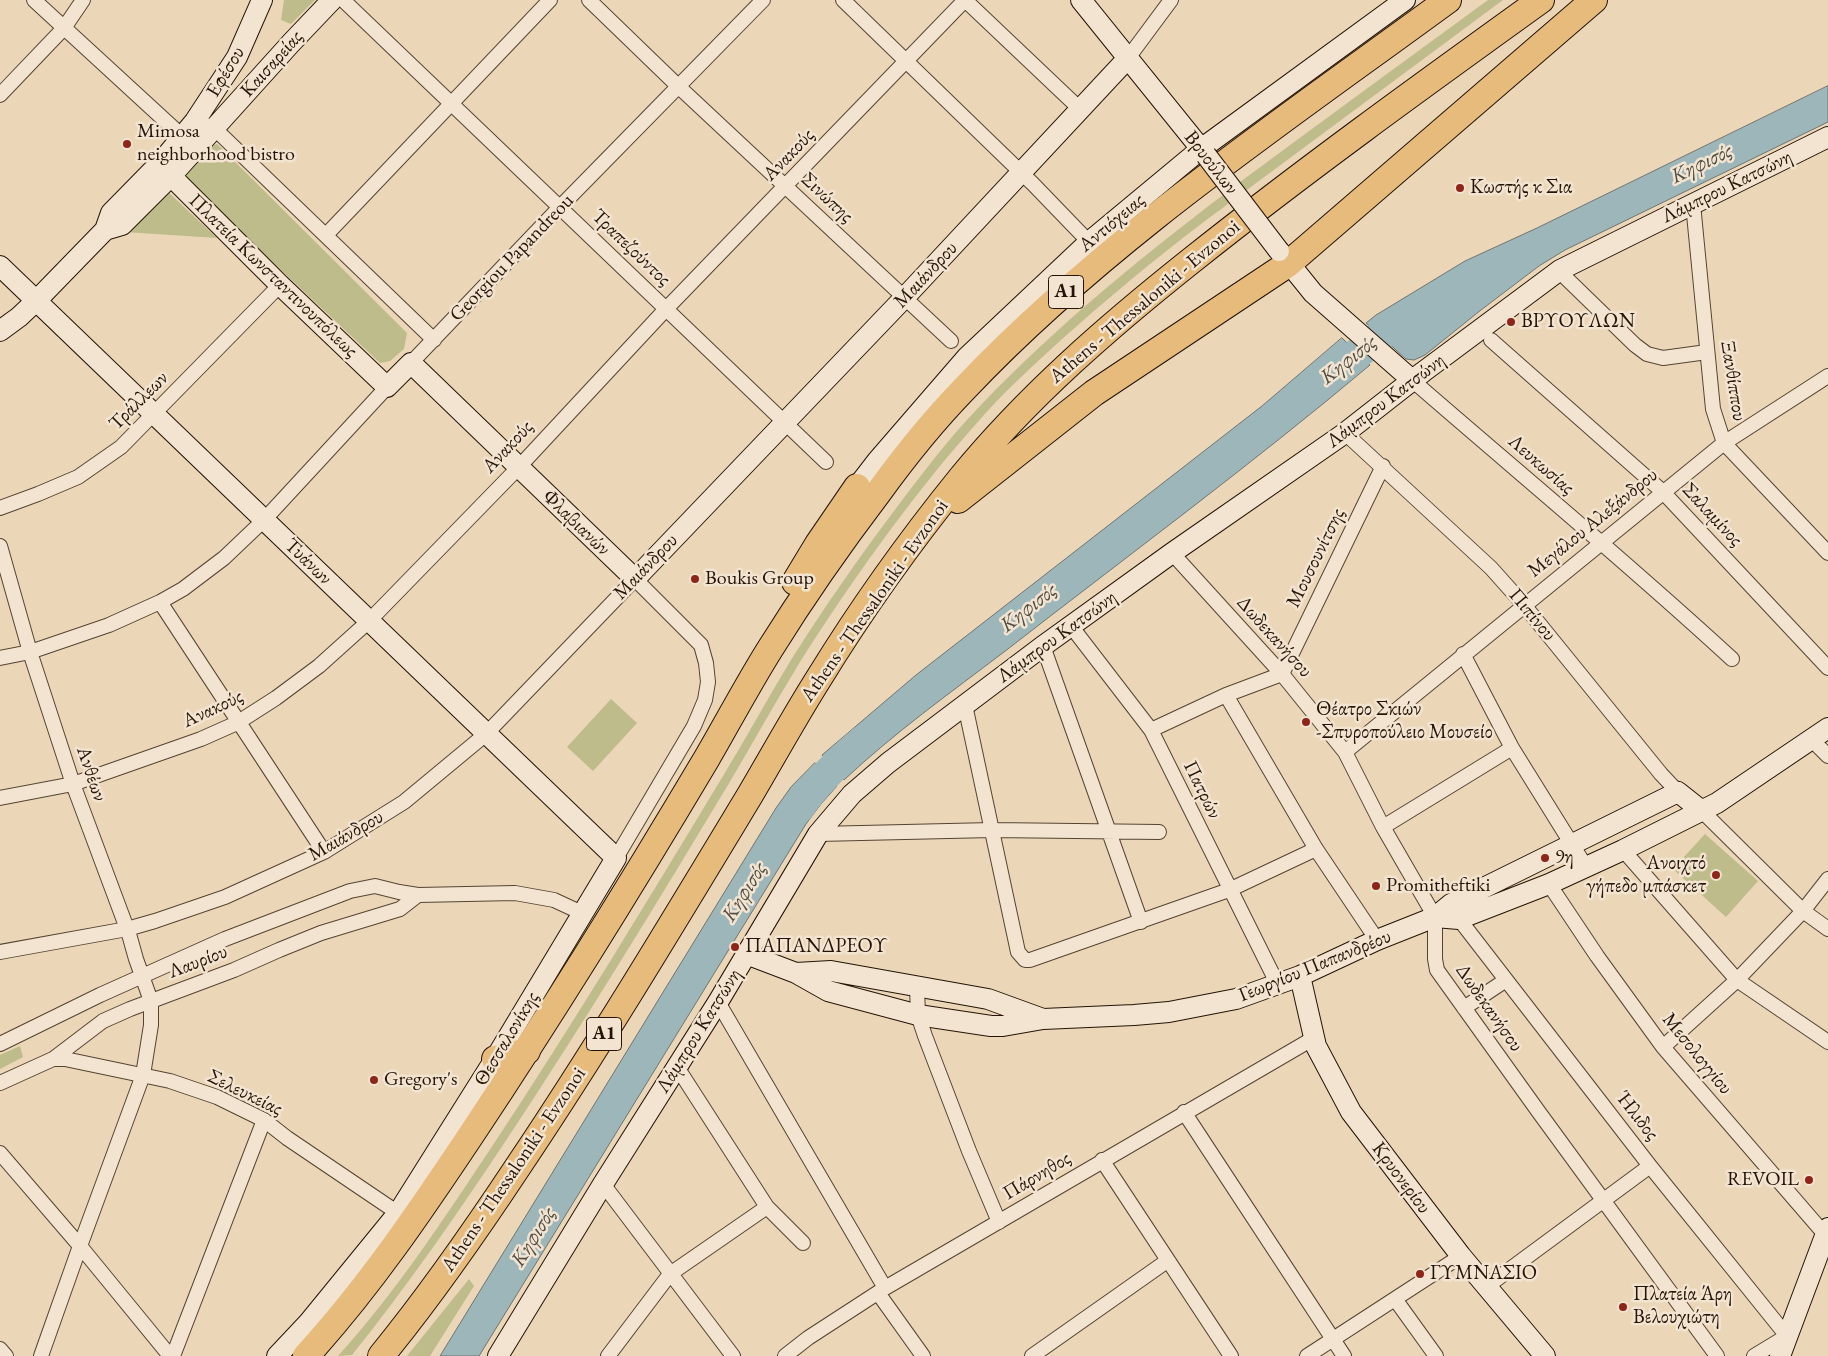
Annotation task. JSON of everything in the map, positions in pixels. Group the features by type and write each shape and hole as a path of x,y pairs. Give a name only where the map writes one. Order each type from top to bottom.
{"highway":[{"name":"Α1","path":"306,1356 358,1295 430,1197 527,1051 798,606 878,493 919,441 962,390 1010,342 1135,233 1234,157 1448,0"},
{"name":"Athens - Thessaloniki - Evzonoi","path":"381,1356 413,1317 467,1242 574,1082 751,793 819,677 922,528 1004,427 1048,384 1171,277 1287,185 1541,0"},
{"path":"922,528 1094,393 1284,257 1594,0"},
{"path":"762,663 781,606 818,544 857,487"},
{"path":"495,1059 527,1051"},
{"path":"358,1295 398,1213"}],"street":[{"path":"34,0 182,137"},
{"path":"0,95 64,28 83,0"},
{"name":"Εφέσου","path":"0,330 19,317 36,301 105,230 122,224 205,125 262,0"},
{"name":"Καισαρείας","path":"205,125 332,0"},
{"name":"Τραπεζούντος","path":"343,0 826,462"},
{"path":"326,235 550,0"},
{"name":"Σινώπης","path":"590,0 951,341"},
{"name":"Georgiou Papandreou","path":"264,520 387,387 763,0"},
{"path":"844,0 1022,173 1089,242"},
{"path":"965,0 1081,110"},
{"name":"Ανακούς","path":"0,798 73,784 201,739 237,723 276,698 319,666 369,621 518,468 666,309 965,0"},
{"name":"Βρυούλων","path":"1082,0 1313,292 1407,376"},
{"name":"Μαιάνδρου","path":"0,952 127,929 225,897 324,852 404,802 486,734 785,424 1081,110 1128,58 1171,0"},
{"name":"Αντιόχειας","path":"857,487 967,357 1089,242 1203,152 1405,0"},
{"path":"205,125 326,235 434,340"},
{"name":"Εφέσου","path":"167,169 182,137 205,125"},
{"name":"Λάμπρου Κατσώνη","path":"498,1356 603,1184 718,1002 818,834 852,794 888,763 1043,646 1172,553 1345,433 1407,376 1560,270 1828,137"},
{"name":"Πλατεία Κωνσταντινουπόλεως","path":"167,169 280,285 387,387"},
{"name":"Ξανθίππου","path":"1693,204 1713,409 1724,443 1828,553"},
{"name":"Τυάνων","path":"0,266 616,858"},
{"path":"1566,277 1634,345 1647,354 1663,358 1707,352"},
{"name":"Τράλλεων","path":"0,508 78,477 121,447 280,285"},
{"name":"Σαλαμίνος","path":"1491,340 1663,492 1828,668"},
{"name":"Φλαβιανών","path":"411,363 701,645 706,663 708,682 705,700"},
{"name":"Λευκωσίας","path":"1407,376 1658,591 1732,659"},
{"name":"Μεγάλου Αλεξάνδρου","path":"1345,752 1724,443 1828,376"},
{"name":"Πιπίνου","path":"1345,433 1477,553 1524,605 1661,774 1678,792 1702,812"},
{"name":"Μουσουνίτσης","path":"1282,674 1383,466"},
{"path":"0,658 30,652 109,625 160,602 182,589 224,558 264,520"},
{"name":"Ανθέων","path":"0,546 30,652 73,784 127,929 143,975 151,1006"},
{"name":"Δωδεκανήσου","path":"1172,553 1282,674 1345,752 1383,828 1435,917 1435,959 1437,970 1717,1356"},
{"path":"160,602 237,723 324,852"},
{"name":"Πατρών","path":"1071,626 1151,730 1229,890 1278,985"},
{"path":"1043,646 1141,922"},
{"path":"1463,654 1512,748 1586,867"},
{"path":"1151,730 1226,695 1282,674"},
{"path":"1226,695 1316,849 1376,940"},
{"name":"Θεσσαλονίκης","path":"277,1356 309,1322 398,1213 495,1059 616,858 694,726 705,700"},
{"path":"965,706 1018,952 1024,960 1030,960 1229,890 1316,849"},
{"name":"Γεωργίου Παπανδρέου","path":"1435,917 1459,919 1549,884 1623,850 1702,812 1828,728"},
{"path":"1812,740 1828,756"},
{"path":"1383,828 1512,748"},
{"name":"Γεωργίου Παπανδρέου","path":"746,954 796,973 828,991 918,1015 991,1026 1043,1019 1134,1016 1170,1012 1236,1000 1300,976 1376,940 1435,917 1451,904 1678,792"},
{"path":"1702,812 1803,911 1828,929"},
{"path":"818,834 992,830 1159,832"},
{"path":"1623,850 1737,980 1828,1042"},
{"path":"1663,1047 1737,980 1803,911 1828,879"},
{"name":"Μεσολογγίου","path":"1549,884 1597,956 1663,1047 1827,1234"},
{"name":"Λαυρίου","path":"0,1044 143,975 224,939 350,891 374,886 418,895"},
{"path":"418,895 515,893 554,900 582,913"},
{"name":"Λαυρίου","path":"0,1083 53,1059 103,1021 151,1006 322,933 400,910 418,895"},
{"name":"Ήλιδος","path":"1459,919 1650,1166 1787,1336"},
{"name":"Γεωργίου Παπανδρέου","path":"796,973 831,971 988,999 1043,1019"},
{"name":"Κρυονερίου","path":"1300,976 1314,1038 1351,1112 1461,1256 1545,1356"},
{"path":"1464,1008 1506,980"},
{"path":"917,987 918,1015 939,1074 999,1222"},
{"path":"718,1002 882,1291 923,1356"},
{"path":"41,1356 143,1075 149,1044 151,1006"},
{"name":"Πάρνηθος","path":"785,1356 808,1338 882,1291 1102,1160 1314,1038"},
{"name":"Σελευκείας","path":"53,1059 64,1058 143,1075 217,1097 264,1120 287,1138 398,1213"},
{"path":"677,1067 767,1208 803,1243"},
{"path":"1184,1112 1344,1356"},
{"path":"0,1153 171,1356 264,1120"},
{"path":"1102,1160 1231,1356"},
{"path":"1486,1287 1650,1166"},
{"path":"603,1184 733,1356"},
{"path":"608,1356 670,1274 767,1208"},
{"path":"1780,1356 1827,1234"},
{"path":"1307,1356 1461,1256"},
{"path":"1032,1356 1167,1260"},
{"path":"1395,1299 1436,1356"},
{"path":"1754,1356 1787,1336"},
{"path":"0,1349 6,1356"}],"shaded area":[{"path":"284,0 315,0 291,24 281,20"},
{"path":"1488,0 1503,0 1205,221 1114,294 1022,376 993,405 934,473 864,566 821,630 619,964 562,1055 467,1199 411,1278 352,1355 338,1356 400,1280 475,1172 610,962 803,641 867,547 946,444 1010,375 1073,317 1139,261 1240,182"},
{"path":"217,144 407,333 404,349 390,361 380,363 185,180 197,158 211,146"},
{"path":"168,192 217,238 125,232"},
{"path":"611,699 637,723 593,771 567,747"},
{"name":"Ανοιχτό γήπεδο μπάσκετ","path":"1705,834 1758,881 1726,917 1673,869"},
{"path":"20,1046 23,1057 0,1069 0,1055"},
{"path":"469,1279 474,1286 430,1356 407,1356"}],"water":[{"path":"1828,86 1828,122 1565,250 1539,266 1425,355 1414,360 1406,359 1366,323 1465,261 1537,228"},
{"path":"1342,338 1370,365 1280,439 922,714 844,780 822,755 916,675 1262,406"},
{"path":"815,763 837,786 806,824 479,1356 440,1356 776,808 791,787"}],"waterway":[{"name":"Κηφισός","path":"1325,379 1398,322 1415,312"},
{"name":"Κηφισός","path":"799,808 829,772 864,740"}],"place":[{"name":"Mimosa neighborhood bistro","path":"127,144"},
{"name":"Κωστής κ Σια","path":"1460,188"},
{"name":"ΒΡΥΟΥΛΩΝ","path":"1511,322"},
{"name":"Boukis Group","path":"695,579"},
{"name":"Θέατρο Σκιών -Σπυροπούλειο Μουσείο","path":"1306,722"},
{"name":"9η","path":"1545,858"},
{"name":"Ανοιχτό γήπεδο μπάσκετ","path":"1716,875"},
{"name":"Promitheftiki","path":"1376,886"},
{"name":"ΠΑΠΑΝΔΡΕΟΥ","path":"735,947"},
{"name":"Gregory's","path":"374,1080"},
{"name":"REVOIL","path":"1809,1180"},
{"name":"ΓΥΜΝΑΣΙΟ","path":"1420,1274"},
{"name":"Πλατεία Άρη Βελουχιώτη","path":"1623,1307"}]}
